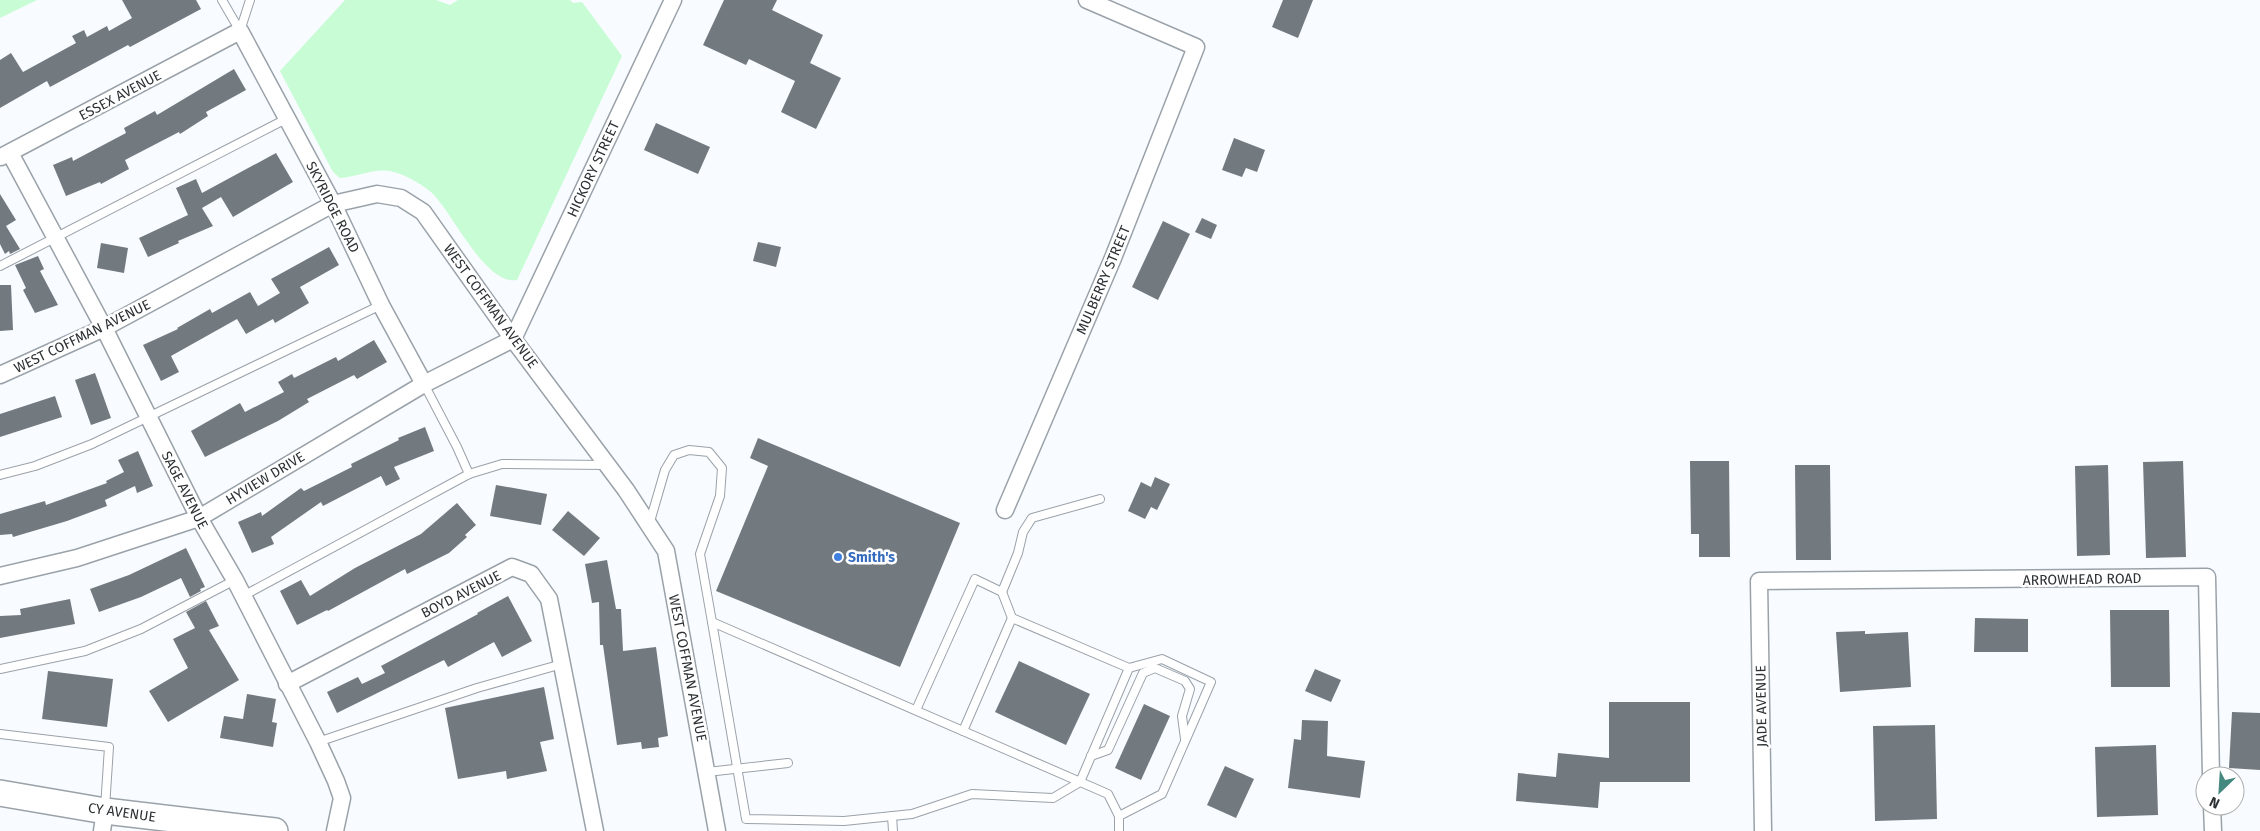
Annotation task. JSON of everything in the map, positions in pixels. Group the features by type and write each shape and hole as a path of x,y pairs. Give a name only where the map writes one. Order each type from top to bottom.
{"main road":[{"name":"CY AVENUE","path":"0,793 103,821 275,831"}],"street":[{"name":"HICKORY STREET","path":"513,339 674,0"},
{"name":"MULBERRY STREET","path":"1005,510 1113,258 1196,47 1087,0"},
{"name":"SKYRIDGE ROAD","path":"240,31 333,204 381,305 424,384"},
{"name":"ESSEX AVENUE","path":"5,155 240,31"},
{"name":"SAGE AVENUE","path":"5,155 56,238 104,328 199,518 235,580 318,742 342,798 335,831"},
{"name":"WEST COFFMAN AVENUE","path":"0,374 104,328 333,204 377,194 401,198 423,212 513,339 608,465 666,551 717,831"},
{"name":"HYVIEW DRIVE","path":"0,576 77,558 199,518 424,384 513,339"},
{"name":"BOYD AVENUE","path":"287,684 512,568 531,574 549,599 595,831"},
{"name":"ARROWHEAD ROAD","path":"1759,581 2206,577 2211,766"},
{"name":"JADE AVENUE","path":"1759,581 1763,831"},
{"path":"2212,816 2213,831"}],"lane":[{"path":"222,0 240,31"},
{"path":"240,31 250,0"},
{"path":"0,266 286,119"},
{"path":"0,475 35,466 92,444 381,305"},
{"path":"424,384 469,474"},
{"path":"649,525 665,470 674,455 689,450 709,452 722,468 720,496 700,554 746,819 844,821 912,814 972,794 1053,798 1080,782 1129,668"},
{"path":"243,596 469,474 502,464 608,465"},
{"path":"1002,592 1018,553 1023,532 1032,518 1100,499"},
{"path":"916,710 975,579 1002,592 1012,618 963,731"},
{"path":"0,669 86,651 141,629 235,580"},
{"path":"1012,618 1129,668 1162,659 1211,682 1162,794 1119,816"},
{"path":"712,622 1108,794 1119,816 1119,831"},
{"path":"318,742 477,688 562,664"},
{"path":"1091,756 1108,750 1143,672 1155,668 1185,681 1190,689 1182,716 1185,741"},
{"path":"0,734 109,746 103,821"},
{"path":"707,772 788,763"},
{"path":"892,816 893,831"}],"green space":[{"path":"0,0 37,0 0,18"},
{"path":"345,0 436,0 450,5 458,0 570,0 573,3 582,2 622,56 517,280 505,279 481,260 439,201 431,192 417,182 401,174 384,170 340,178 333,172 280,71"}],"building":[{"path":"122,0 196,0 201,9 130,47 128,45 50,87 47,81 0,108 0,60 11,53 23,72 76,43 72,36 84,30 87,37 107,26 109,31 132,18"},
{"path":"724,0 777,0 772,10 823,35 810,63 841,78 816,129 781,112 795,81 749,59 746,65 703,45"},
{"path":"1283,0 1313,0 1298,38 1272,27"},
{"path":"234,69 246,90 206,112 208,116 180,134 179,132 125,160 129,169 101,184 100,182 66,196 53,165 72,157 73,161 126,133 124,128 155,111 157,115"},
{"path":"656,123 710,147 698,174 644,150"},
{"path":"1234,138 1265,150 1257,172 1246,168 1242,177 1222,170"},
{"path":"276,153 293,182 233,217 221,197 202,208 213,226 178,241 179,243 148,257 139,238 188,215 176,188 196,179 202,193"},
{"path":"0,194 16,220 6,226 20,249 10,254 9,251 5,254 0,244"},
{"path":"1202,218 1217,225 1211,239 1195,232"},
{"path":"1163,221 1190,234 1158,300 1132,287"},
{"path":"758,242 781,247 776,267 753,261"},
{"path":"101,243 128,248 124,273 97,268"},
{"path":"329,247 339,265 300,287 309,303 275,323 273,319 246,334 237,319 171,356 179,372 161,381 143,345 178,329 210,309 212,313 250,292 258,306 280,293 271,279"},
{"path":"38,256 44,269 40,271 58,305 35,313 23,290 26,288 15,265"},
{"path":"0,285 11,285 13,330 0,331"},
{"path":"374,340 387,362 357,379 354,375 307,399 309,402 278,421 205,457 191,431 240,403 245,412 284,392 278,382 292,374 294,378 336,357 338,361"},
{"path":"95,373 111,418 91,425 75,380"},
{"path":"55,396 62,417 0,437 0,414"},
{"path":"425,427 434,451 394,467 400,479 386,486 381,476 323,506 321,502 271,537 274,544 252,553 238,522 261,512 262,516 301,488 304,491 352,467 351,464 399,440 398,438"},
{"name":"Smith's","path":"758,438 960,523 900,667 716,591 768,466 750,458"},
{"path":"138,451 153,486 137,493 135,486 105,500 107,506 67,521 13,537 12,534 0,535 0,514 45,501 46,505 107,483 106,481 124,472 118,460"},
{"path":"1690,461 1729,461 1730,557 1699,557 1699,534 1691,534"},
{"path":"2183,461 2186,557 2146,558 2143,462"},
{"path":"1795,465 1830,465 1831,560 1796,560"},
{"path":"2108,465 2110,555 2077,556 2075,466"},
{"path":"1155,477 1170,484 1157,510 1151,507 1145,519 1128,511 1141,482 1151,487"},
{"path":"496,485 547,494 541,525 490,516"},
{"path":"457,503 476,525 465,535 467,537 449,553 407,574 405,569 328,611 297,625 280,591 301,580 310,596 355,568 421,534"},
{"path":"568,511 600,538 584,556 552,530"},
{"path":"186,548 205,587 200,589 201,591 190,597 181,578 141,597 99,612 90,589 129,575"},
{"path":"607,560 616,609 621,609 623,651 656,647 668,736 658,738 659,747 642,749 641,742 617,745 603,645 600,645 599,602 592,603 585,564"},
{"path":"508,596 532,641 502,657 494,642 448,667 444,660 337,713 327,692 358,677 362,684 385,673 381,666"},
{"path":"70,599 75,624 0,638 0,616 21,615 20,609"},
{"path":"206,601 219,626 209,630 239,680 168,722 149,691 188,668 173,639 195,628 186,612"},
{"path":"2110,610 2169,610 2170,687 2111,687"},
{"path":"1975,618 2028,619 2028,652 1974,652"},
{"path":"1865,631 1865,634 1908,632 1911,687 1840,692 1836,632"},
{"path":"1019,661 1090,694 1066,745 995,712"},
{"path":"1315,669 1341,680 1331,702 1305,691"},
{"path":"48,671 113,679 107,727 42,719"},
{"path":"544,687 554,739 540,742 547,771 507,779 506,771 458,779 445,708"},
{"path":"247,694 276,699 272,722 277,723 273,747 220,738 224,716 243,719"},
{"path":"1609,702 1690,702 1690,782 1600,782 1598,808 1516,801 1518,773 1556,777 1558,753 1609,758"},
{"path":"1144,704 1170,716 1141,780 1115,768"},
{"path":"2232,712 2260,713 2260,770 2245,769 2245,766 2229,766"},
{"path":"1302,720 1328,721 1327,756 1365,761 1360,798 1288,788 1294,739 1301,740"},
{"path":"1935,725 1937,819 1875,821 1873,726"},
{"path":"2156,745 2158,815 2097,817 2095,747"},
{"path":"1225,766 1254,779 1236,818 1207,805"}],"place":[{"name":"Smith's","path":"838,557"}]}
